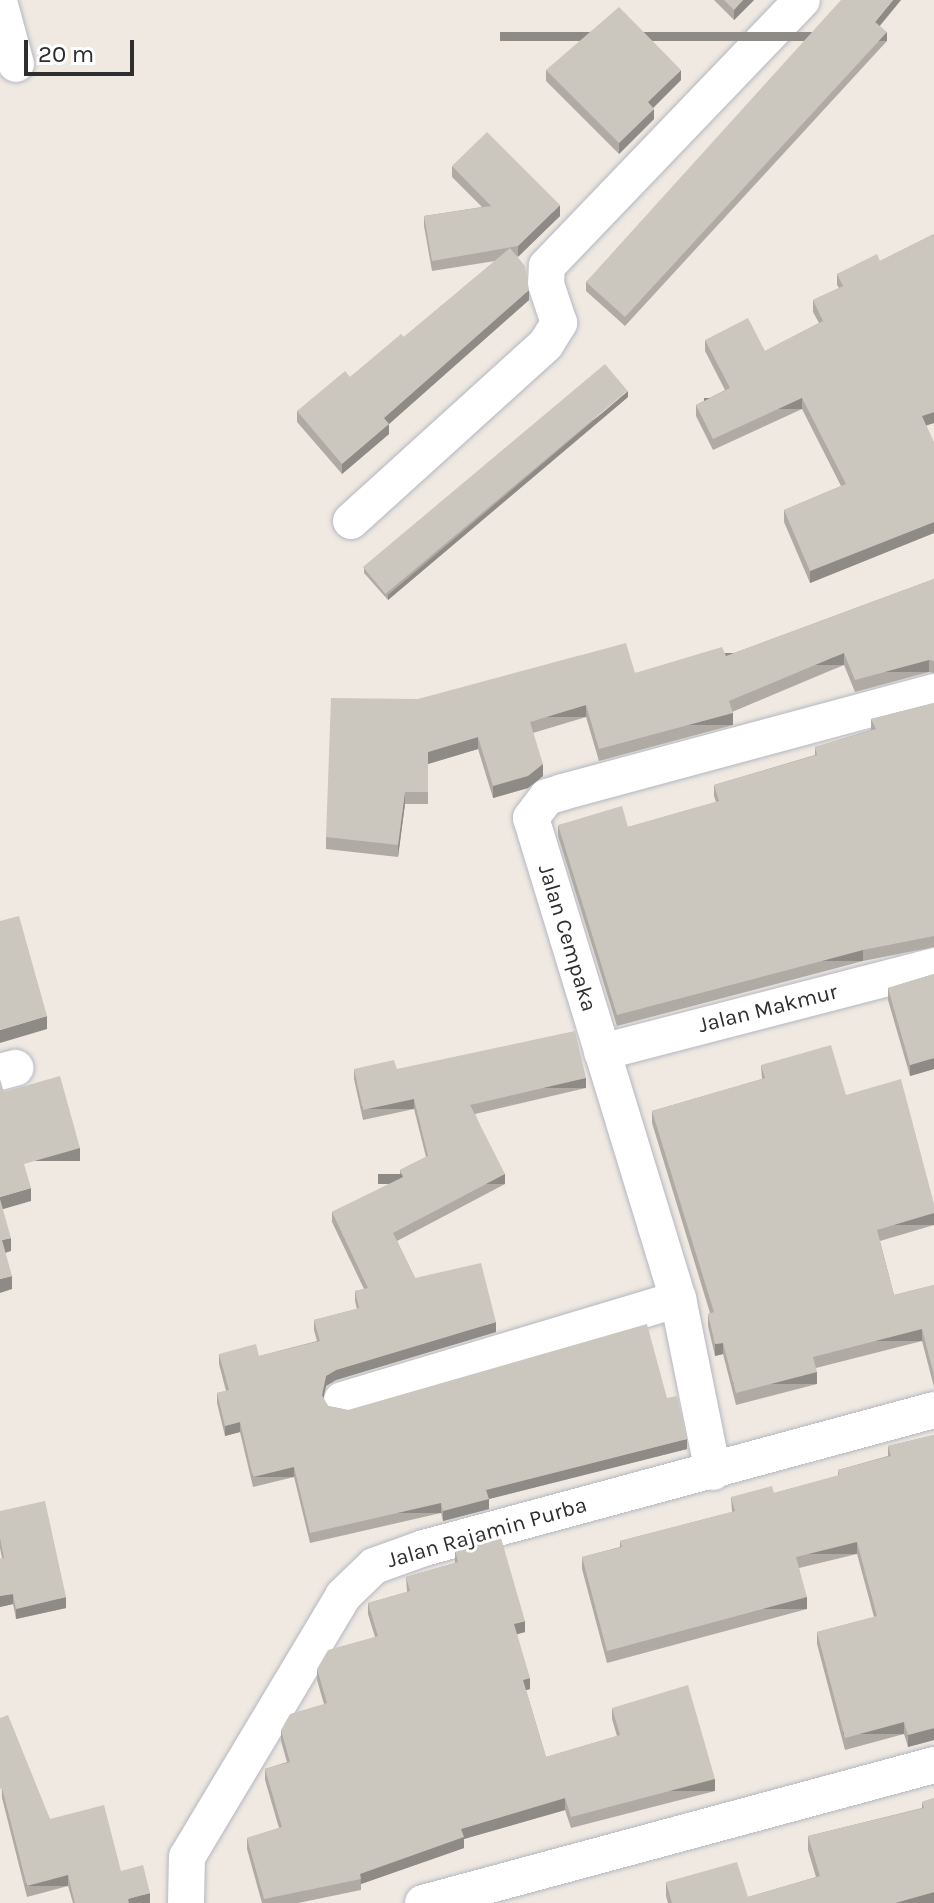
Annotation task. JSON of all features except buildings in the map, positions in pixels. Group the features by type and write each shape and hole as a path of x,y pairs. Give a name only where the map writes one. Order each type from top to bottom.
{"street":[{"path":"351,521 546,344 559,323 546,284 547,266 802,0"},
{"path":"0,5 16,64"},
{"name":"Jalan Cempaka","path":"713,1472 678,1299 534,830 537,806 563,792 934,692"},
{"name":"Jalan Makmur","path":"602,1052 934,966"},
{"path":"342,1400 678,1299"},
{"name":"Jalan Rajamin Purba","path":"186,1903 187,1857 343,1596 374,1566 424,1548 934,1410"},
{"path":"423,1903 934,1765"}]}
